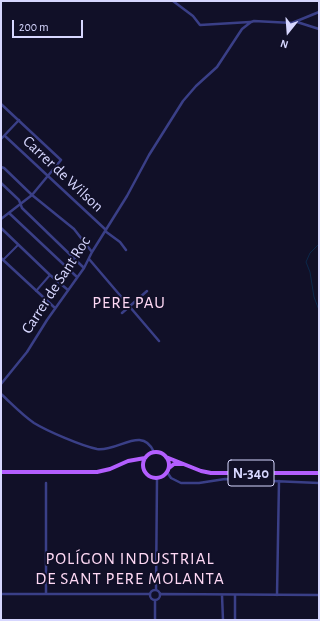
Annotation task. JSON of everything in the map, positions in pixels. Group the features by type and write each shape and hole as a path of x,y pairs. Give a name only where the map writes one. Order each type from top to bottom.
{"main road":[{"name":"N-340","path":"154,452 163,454 166,457 201,471 211,473 319,473"},
{"path":"121,465 128,461 145,458 154,452"},
{"path":"166,457 168,460 168,470"},
{"path":"143,468 145,458"},
{"path":"1,472 91,472 106,470 134,462 143,468 149,477 157,478 164,476 174,464 185,464"}],"street":[{"path":"174,1 193,16 200,25 267,21 287,23 296,22 319,12"},
{"name":"Carrer de Sant Roc","path":"1,384 27,352 55,308 84,268 92,252 127,196 149,155 190,92 217,67 239,32 251,22"},
{"path":"296,22 319,29"},
{"path":"1,104 61,160 32,195 1,219"},
{"path":"1,140 18,120"},
{"name":"Carrer de Wilson","path":"5,136 105,231 120,242 126,250"},
{"path":"3,168 32,195 74,229 92,252"},
{"path":"1,183 22,208 84,268"},
{"path":"9,213 77,277"},
{"path":"1,228 50,275 68,290"},
{"path":"18,245 2,259 55,308"},
{"path":"89,259 159,341"},
{"path":"36,291 50,275"},
{"path":"122,312 147,291"},
{"path":"1,394 34,422 89,447 107,449 139,439 147,442 152,447 154,452"},
{"path":"168,470 171,478 181,483 200,483 225,479 319,483"},
{"path":"156,590 157,478"},
{"path":"277,595 278,481"},
{"path":"46,483 46,594"},
{"path":"156,590 161,594 319,595"},
{"path":"1,594 150,594 152,591 156,590"},
{"path":"150,594 155,600 155,620"},
{"path":"155,600 160,598 161,594"},
{"path":"222,595 223,620"},
{"path":"235,595 235,620"}],"waterway":[{"path":"319,244 310,253 306,262 310,272 314,297 319,310"}],"district":[{"name":"PERE PAU","path":"129,303"},
{"name":"POLÍGON INDUSTRIAL DE SANT PERE MOLANTA","path":"130,569"}]}
